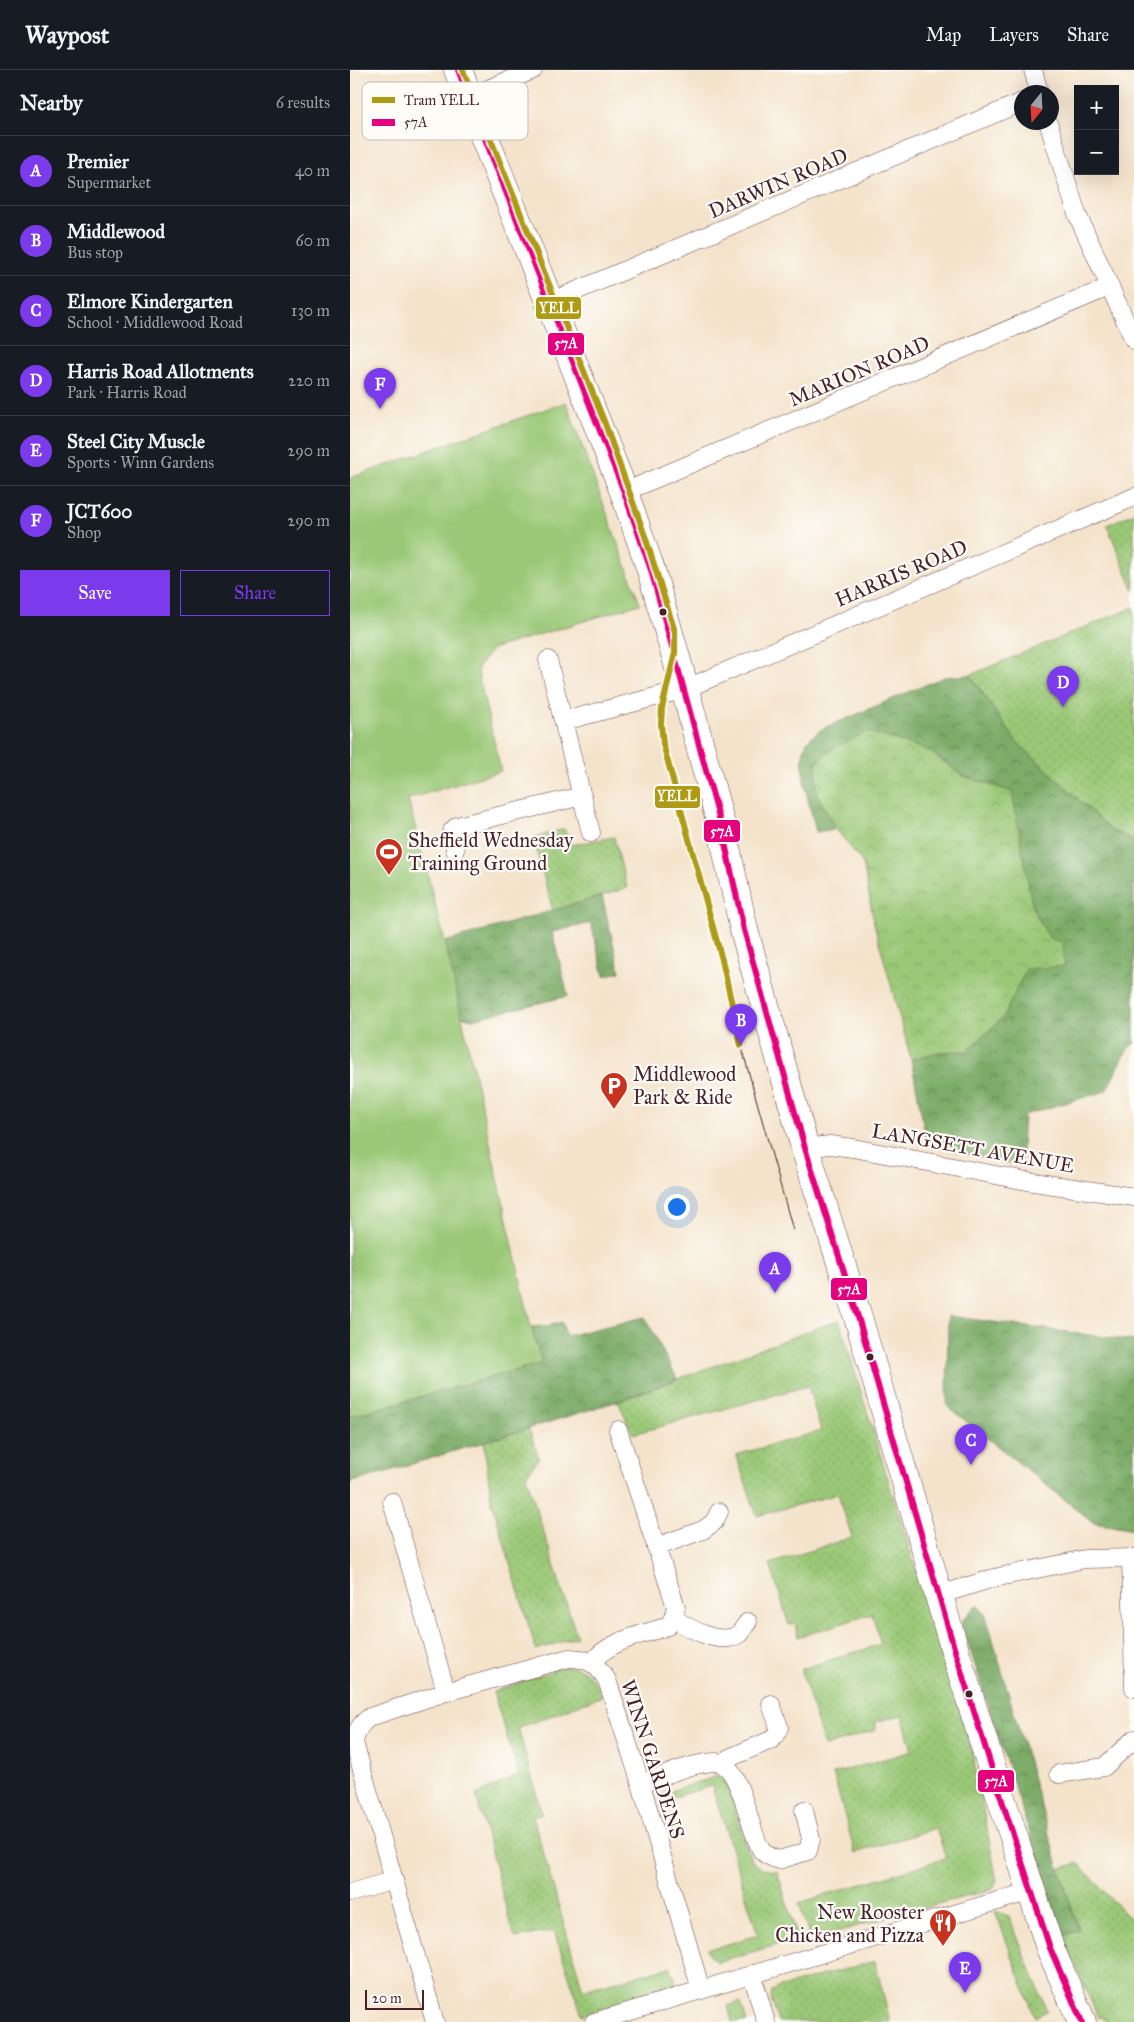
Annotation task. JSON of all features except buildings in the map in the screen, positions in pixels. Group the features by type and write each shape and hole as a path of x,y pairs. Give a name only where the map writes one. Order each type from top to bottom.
{"main road":[{"path":"458,70 463,82"},
{"path":"486,140 624,492 651,570 686,689 721,825 748,945 805,1148 858,1317 940,1595 1031,1891 1050,1948 1082,2022"}],"street":[{"path":"505,82 533,70"},
{"path":"1034,70 1037,85"},
{"name":"DARWIN ROAD","path":"550,302 1014,105"},
{"path":"1050,130 1068,192 1134,340"},
{"name":"MARION ROAD","path":"624,492 1109,287"},
{"name":"HARRIS ROAD","path":"564,721 686,689 1134,496"},
{"path":"548,660 591,833"},
{"path":"455,850 452,831 457,826 582,796"},
{"name":"LANGSETT AVENUE","path":"805,1148 830,1145 853,1148 1027,1181 1134,1197"},
{"path":"435,2022 352,1743 361,1723 370,1717 446,1692 569,1658 580,1658 592,1662 600,1652 612,1645 668,1626 673,1618 676,1607 618,1430"},
{"path":"392,1502 446,1692"},
{"path":"656,1547 703,1530 714,1522 719,1512"},
{"path":"940,1595 994,1578 1075,1561 1132,1558 1134,1688"},
{"path":"673,1618 690,1629 717,1638 732,1637 740,1633 748,1622"},
{"name":"WINN GARDENS","path":"592,1662 601,1670 606,1680 641,1784 701,1990"},
{"path":"724,1765 729,1758 771,1740 776,1735 779,1727 771,1704"},
{"path":"1059,1774 1104,1767 1134,1739"},
{"path":"641,1784 700,1765 717,1762 724,1765 733,1773 759,1846 763,1852 772,1858 785,1859 808,1851 811,1840 804,1810"},
{"path":"350,1893 394,1880"},
{"path":"594,2022 1031,1891"},
{"path":"752,1974 766,2022"}],"green space":[{"name":"Sheffield Wednesday Training Ground","path":"566,402 640,604 492,649 477,669 501,771 408,799 445,942 531,1327 542,1363 350,1416 350,478"},
{"path":"1134,513 1134,591 1107,525"},
{"path":"1134,607 1134,840 1112,831 1015,740 970,675"},
{"path":"970,675 1015,740 1112,831 1134,840 1134,1044 1129,1047 1106,1091 1024,1115 1021,1166 927,1144 911,1059 938,1052 967,1051 1004,1016 1026,969 1050,939 1033,910 1012,792 963,776 928,750 817,794 836,829 816,832 803,774 804,751 807,742 822,729 944,677"},
{"path":"867,732 928,750 963,776 1012,792 1033,910 1050,939 1063,942 1064,966 1026,969 1004,1016 967,1051 938,1052 911,1059 874,923 863,863 836,829 817,794 816,764 833,748"},
{"path":"564,829 572,845 614,837 627,888 553,911 533,838"},
{"path":"602,896 620,972 604,976 591,923 552,932 568,996 472,1019 461,1016 445,942"},
{"path":"948,1316 1134,1341 1134,1530 1094,1523 947,1406"},
{"path":"645,1317 677,1379 618,1401 350,1483 350,1416 542,1363 531,1327 547,1326 562,1322 566,1336"},
{"path":"839,1320 972,1752 997,1881 993,1889 810,1939 799,1903 946,1858 936,1828 855,1853 833,1774 912,1751 902,1715 875,1722 876,1730 824,1746 801,1669 881,1644 872,1614 798,1637 795,1624 789,1625 770,1564 852,1537 838,1494 757,1516 736,1455 821,1431 808,1386 633,1434 618,1401"},
{"path":"528,1427 539,1458 526,1476 577,1637 536,1650 491,1499 484,1441"},
{"path":"977,1604 986,1616 1059,1869 1079,1930 1063,1936 961,1622"},
{"path":"566,1666 580,1669 589,1675 602,1696 518,1728 542,1814 533,1817 583,1990 670,1967 676,1981 672,1986 582,2015 554,1931 514,1938 476,1795 519,1775 493,1692"},
{"path":"718,1776 725,1778 751,1860 762,1869 777,1871 798,1939 717,1962 710,1957 707,1948 721,1946 758,1935 712,1786 665,1800 664,1793"},
{"path":"1078,1863 1134,1923 1134,2022 1107,2022 1104,2017 1098,2017 1063,1936 1079,1930 1059,1869"},
{"path":"995,1911 1009,1916 1047,2011 1035,2017"},
{"path":"875,1961 890,2022 778,2022 771,1998 772,1991 780,1987"},
{"path":"741,2003 747,2022 732,2022 728,2006"}],"tram line":[{"name":"YELL","path":"463,70 468,82"},
{"name":"YELL","path":"491,140 604,421 645,536 675,632 675,653 662,708 663,744 722,960 741,1045"},
{"path":"741,1045 793,1230"}],"transit line":[{"name":"57A","path":"458,70 463,82"},
{"name":"57A","path":"486,140 624,492 651,570 721,825 744,930 805,1148 858,1317 955,1651 1005,1810 1050,1948 1082,2022"}],"place":[{"name":"JCT600","path":"380,409"},
{"name":"Harris Road Allotments","path":"1063,707"},
{"name":"Sheffield Wednesday Training Ground","path":"389,876"},
{"name":"Middlewood","path":"741,1045"},
{"name":"Middlewood Park & Ride","path":"614,1110"},
{"name":"Premier","path":"775,1293"},
{"name":"Elmore Kindergarten","path":"971,1465"},
{"name":"New Rooster Chicken and Pizza","path":"943,1947"},
{"name":"Steel City Muscle","path":"965,1993"}]}
